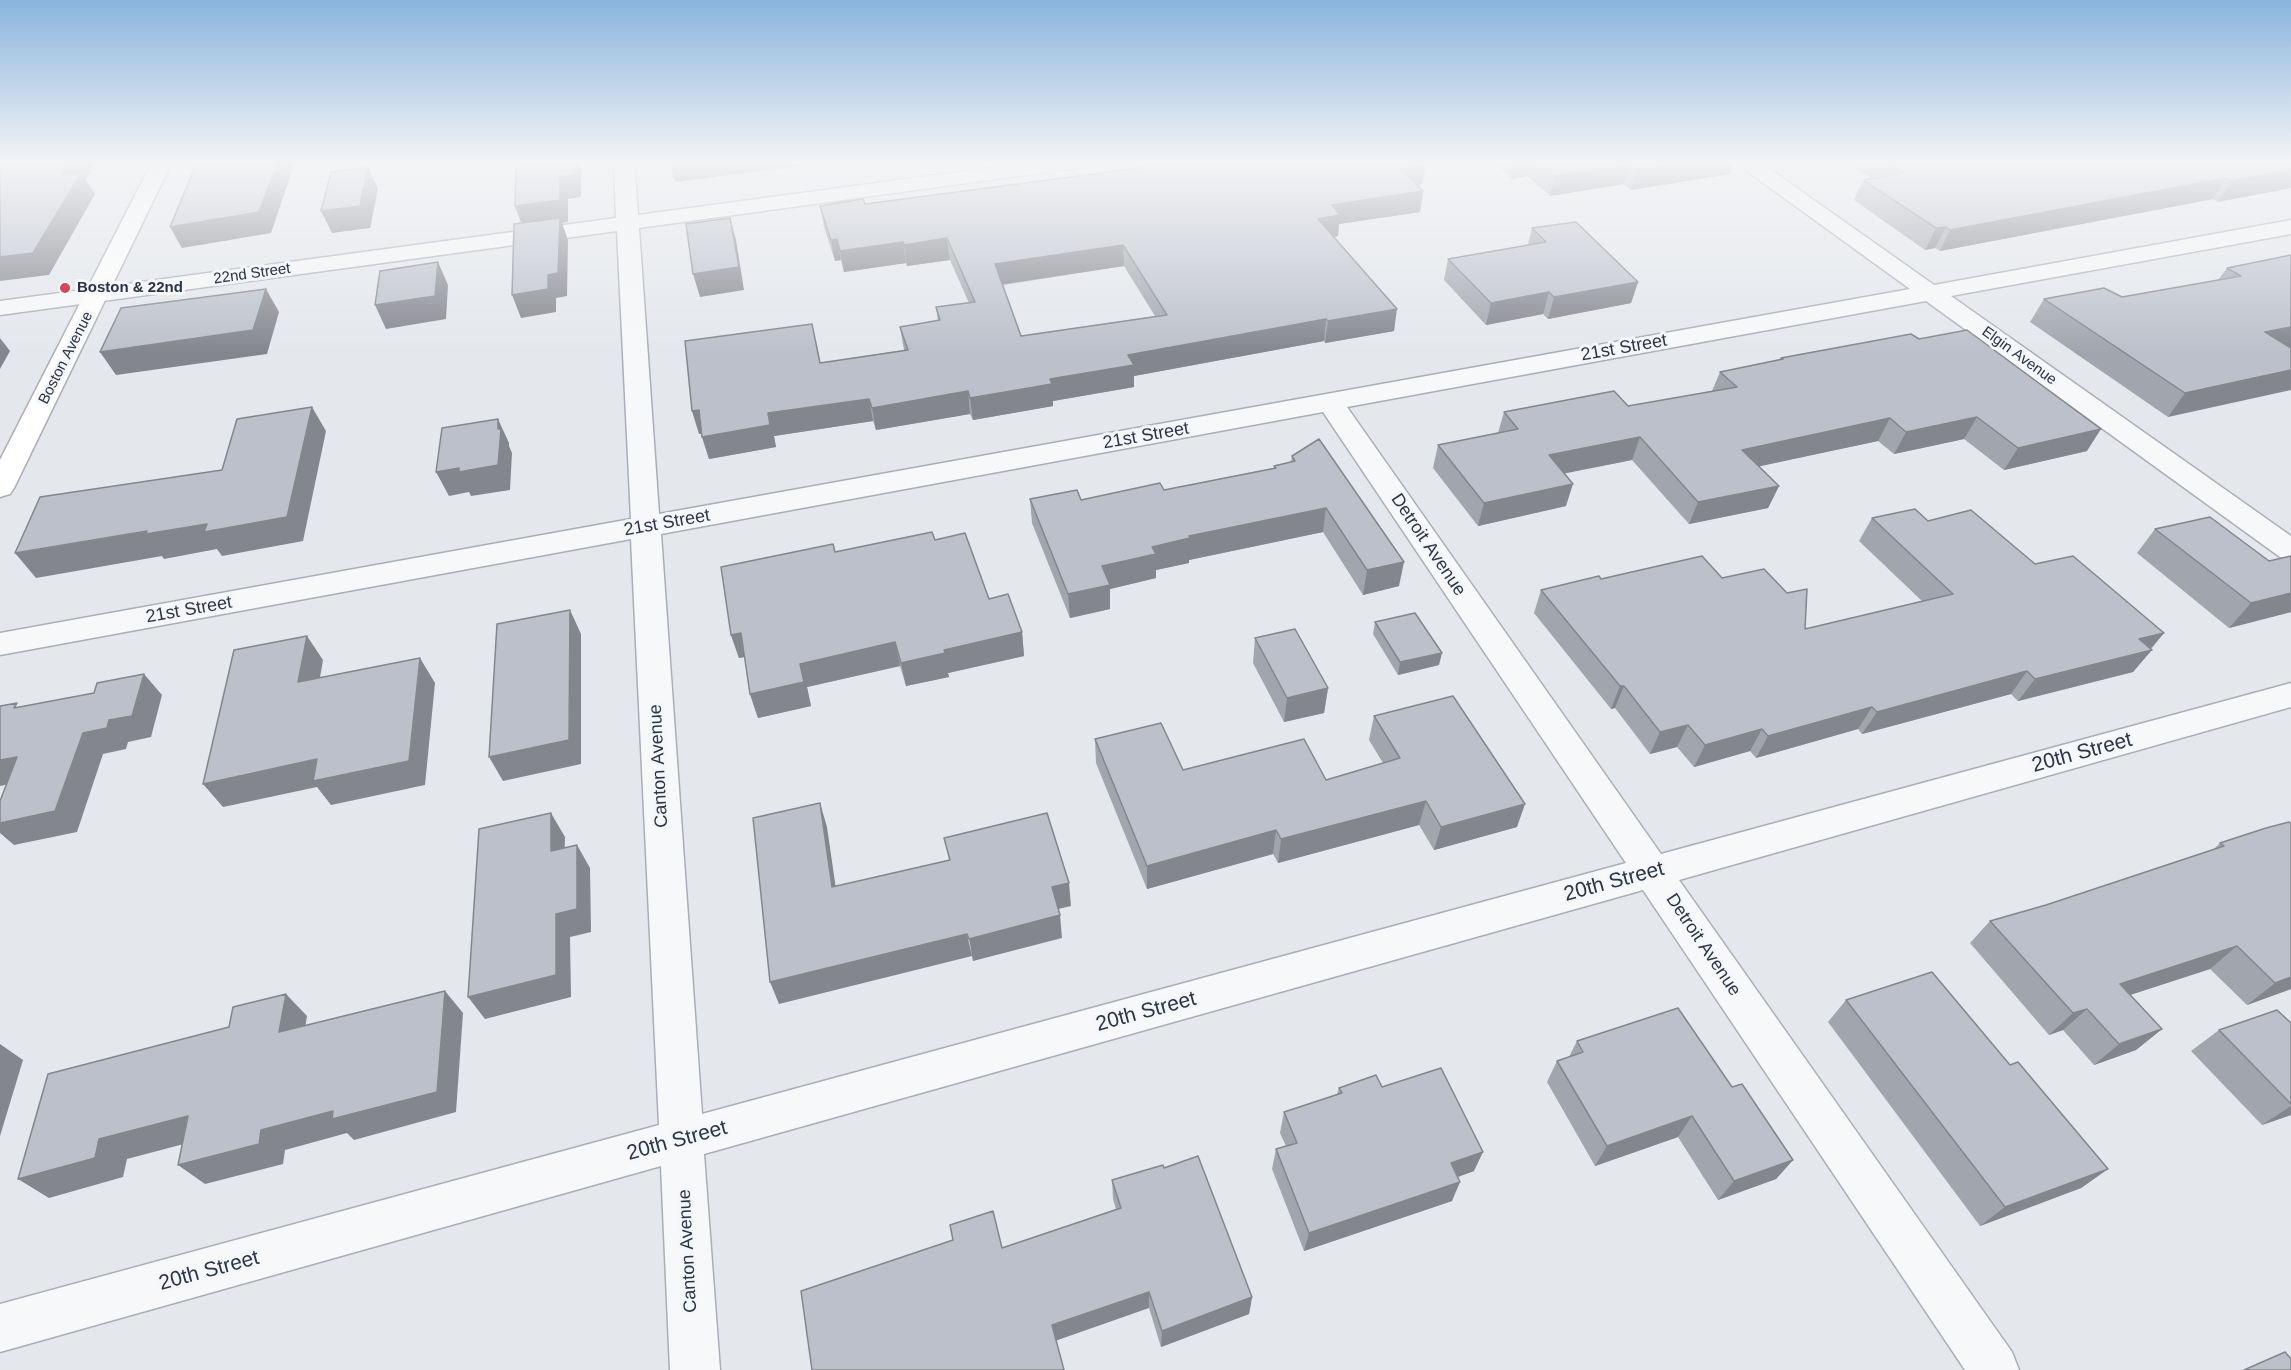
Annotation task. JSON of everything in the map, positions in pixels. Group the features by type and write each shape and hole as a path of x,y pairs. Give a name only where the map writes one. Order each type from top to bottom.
{"street":[{"name":"Boston Avenue","path":"0,488 131,226"},
{"name":"22nd Street","path":"0,308 605,226"},
{"name":"Canton Avenue","path":"627,226 694,1370"},
{"name":"Elgin Avenue","path":"1837,226 2291,550"},
{"name":"21st Street","path":"0,644 2291,227"},
{"name":"Detroit Avenue","path":"1330,402 1994,1370"},
{"name":"20th Street","path":"0,1328 2291,695"}],"building":[{"path":"0,226 49,226 33,253 0,257"},
{"path":"514,226 560,226 558,273 548,275 548,289 512,295"},
{"path":"686,226 731,226 739,267 693,274"},
{"path":"826,226 1324,226 1397,309 1328,321 1326,319 1128,355 1134,365 1050,379 1052,384 970,398 968,391 872,408 869,399 768,413 770,425 702,437 699,410 692,411 685,341 812,324 820,363 908,350 900,327 940,320 936,307 975,302 947,238 840,251 837,239 831,240","holes":["1123,245 1167,315 1021,336 995,264"]},
{"path":"1580,226 1638,282 1554,297 1549,292 1491,303 1448,259 1546,242 1532,228"},
{"path":"1933,226 1972,226 1950,230 1946,227 1936,228"},
{"path":"2291,255 2291,327 2265,332 2291,348 2291,370 2185,393 2044,299 2104,288 2122,297 2241,276 2227,268"},
{"path":"438,262 435,296 375,305 380,271"},
{"path":"266,289 253,330 100,352 121,308"},
{"path":"1967,330 2101,429 2018,448 1977,417 1906,432 1890,418 1742,450 1779,486 1698,502 1640,437 1549,455 1573,484 1484,503 1438,445 1518,429 1504,412 1614,391 1628,406 1737,387 1720,372 1783,359 1781,358 1911,334 1919,339"},
{"path":"312,407 287,517 204,532 207,524 146,534 147,531 15,553 40,497 222,470 237,419"},
{"path":"498,419 498,429 501,429 498,465 459,472 459,468 436,472 442,428"},
{"path":"1319,439 1404,562 1367,570 1326,508 1189,536 1190,538 1152,547 1156,554 1102,566 1110,585 1068,594 1030,499 1077,490 1081,500 1160,483 1164,490 1276,468 1274,466 1295,461 1292,456"},
{"path":"1915,509 1928,521 1971,510 2035,564 2073,556 2164,633 2139,639 2152,650 2035,679 2027,671 1877,712 1872,707 1768,736 1762,729 1705,745 1688,725 1660,732 1624,686 1620,686 1541,590 1702,556 1722,578 1764,569 1787,593 1807,589 1805,629 1953,594 1872,518"},
{"path":"2210,517 2269,561 2291,556 2291,593 2251,603 2155,529"},
{"path":"932,532 935,540 965,533 989,599 1008,594 1022,632 944,650 945,653 901,663 895,642 800,664 804,682 750,694 741,633 731,635 721,567 833,544 835,552"},
{"path":"570,610 569,740 489,757 497,624"},
{"path":"1415,613 1442,653 1400,662 1375,622"},
{"path":"1295,629 1328,688 1287,698 1255,638"},
{"path":"307,636 298,682 420,658 409,761 313,781 317,759 203,784 234,650"},
{"path":"144,674 132,716 109,720 107,728 83,733 55,811 0,823 0,801 17,757 0,760 0,706 17,703 14,708 94,693 97,683"},
{"path":"1453,696 1525,804 1441,827 1426,801 1281,839 1276,830 1147,866 1095,739 1161,723 1183,770 1304,739 1326,780 1400,758 1374,716"},
{"path":"820,803 832,887 950,860 944,838 1047,813 1069,883 1052,887 1060,915 969,939 967,934 770,982 753,818"},
{"path":"551,813 551,851 577,845 577,909 556,914 556,975 468,997 479,829"},
{"path":"2289,822 2291,824 2291,977 2275,983 2237,946 2120,984 2162,1029 2119,1044 2087,1009 2073,1013 1990,921 2046,905 2224,846 2220,843"},
{"path":"1932,972 2010,1065 2018,1062 2108,1169 2005,1207 1846,1000"},
{"path":"445,991 437,1092 332,1119 333,1111 261,1130 259,1144 178,1165 188,1116 99,1139 95,1158 18,1179 48,1074 229,1027 233,1007 286,994 279,1032"},
{"path":"1678,1008 1732,1087 1742,1084 1793,1160 1734,1181 1692,1116 1607,1146 1557,1061 1583,1052 1577,1041"},
{"path":"2277,1010 2291,1023 2291,1104 2219,1030"},
{"path":"1441,1068 1483,1152 1451,1163 1460,1182 1309,1233 1276,1149 1297,1143 1284,1112 1342,1093 1339,1088 1376,1075 1382,1087"},
{"path":"1198,1156 1252,1297 1162,1331 1149,1292 1052,1325 1064,1370 812,1370 801,1291 953,1240 950,1225 993,1211 1002,1248 1121,1208 1112,1180 1163,1165 1164,1168"},
{"path":"2285,1352 2291,1359 2291,1370 2244,1370"}],"place":[{"name":"Boston & 22nd","path":"65,288"}]}
